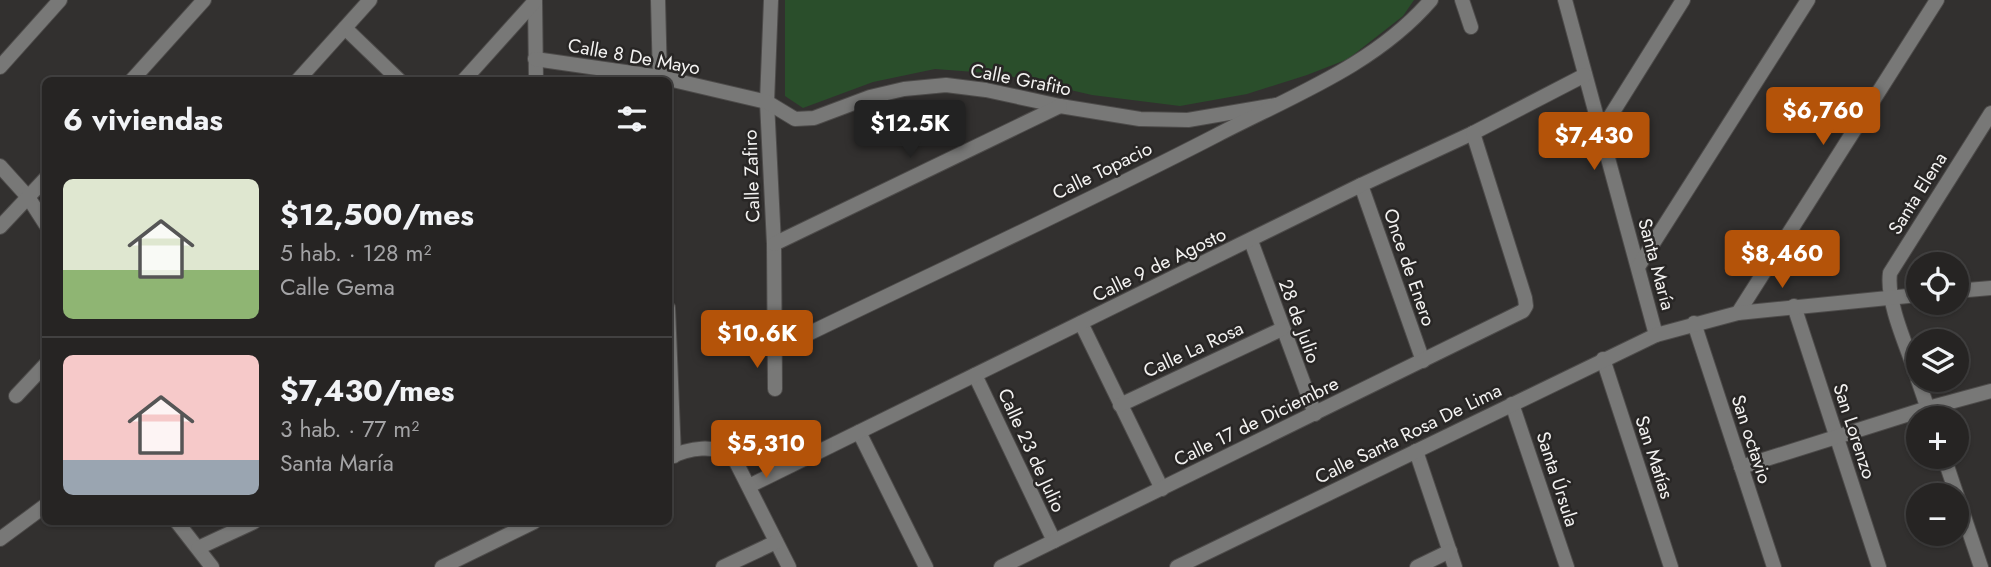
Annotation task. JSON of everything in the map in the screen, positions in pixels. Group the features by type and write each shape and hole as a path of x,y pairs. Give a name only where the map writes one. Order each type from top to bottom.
{"street":[{"path":"0,67 60,0"},
{"path":"135,77 204,0"},
{"path":"301,77 370,0"},
{"path":"658,0 660,77"},
{"name":"Calle Zafiro","path":"771,0 768,102 774,244 775,389"},
{"name":"Calle Topacio","path":"775,350 1339,74 1383,46 1431,0"},
{"path":"1462,0 1471,27"},
{"name":"Santa María","path":"1565,0 1656,335"},
{"path":"1601,131 1683,0"},
{"path":"1638,267 1808,0"},
{"path":"1738,313 1937,0"},
{"path":"535,1 536,77"},
{"path":"467,77 535,1"},
{"path":"345,29 396,77"},
{"name":"Calle 8 De Mayo","path":"535,60 647,77"},
{"name":"Calle 9 de Agosto","path":"749,486 1473,133 1585,75"},
{"name":"Calle 8 De Mayo","path":"672,82 768,102"},
{"name":"Calle Grafito","path":"768,102 787,116 803,119 892,92 947,86 986,90 1140,119 1188,120 1276,105"},
{"path":"774,244 1060,106"},
{"name":"Santa Elena","path":"1891,298 1890,273 1991,113"},
{"name":"Calle 17 de Diciembre","path":"1000,567 1517,316 1525,306 1525,298 1473,133"},
{"path":"0,166 28,197 42,219"},
{"path":"0,227 42,182"},
{"name":"Once de Enero","path":"1362,185 1423,360"},
{"name":"28 de Julio","path":"1251,241 1315,414"},
{"path":"1969,290 1991,288"},
{"name":"Calle Santa Rosa De Lima","path":"1177,567 1656,335 1738,313 1906,296"},
{"path":"1891,298 1906,343"},
{"name":"San Lorenzo","path":"1794,306 1879,567"},
{"path":"1081,323 1162,489"},
{"name":"San octavio","path":"1694,323 1774,567"},
{"name":"Calle La Rosa","path":"1120,405 1282,329"},
{"name":"San Matías","path":"1603,359 1671,567"},
{"path":"16,396 42,368"},
{"name":"Calle 23 de Julio","path":"975,375 1054,541"},
{"path":"1950,406 1991,392"},
{"name":"Santa Úrsula","path":"1512,404 1567,567"},
{"path":"1741,467 1836,436 1906,419"},
{"path":"859,432 926,567"},
{"path":"672,457 703,448 718,448 734,458 789,567"},
{"path":"1416,451 1455,567"},
{"path":"1948,469 1981,567"},
{"path":"0,539 42,508"},
{"path":"179,525 212,567"},
{"path":"198,548 248,525"},
{"path":"442,567 528,525"},
{"path":"723,567 776,542"},
{"path":"1416,567 1450,551"}],"green space":[{"path":"785,0 1414,0 1403,16 1348,59 1247,94 1180,106 1092,95 1001,74 935,69 873,82 803,108 785,96"}]}
